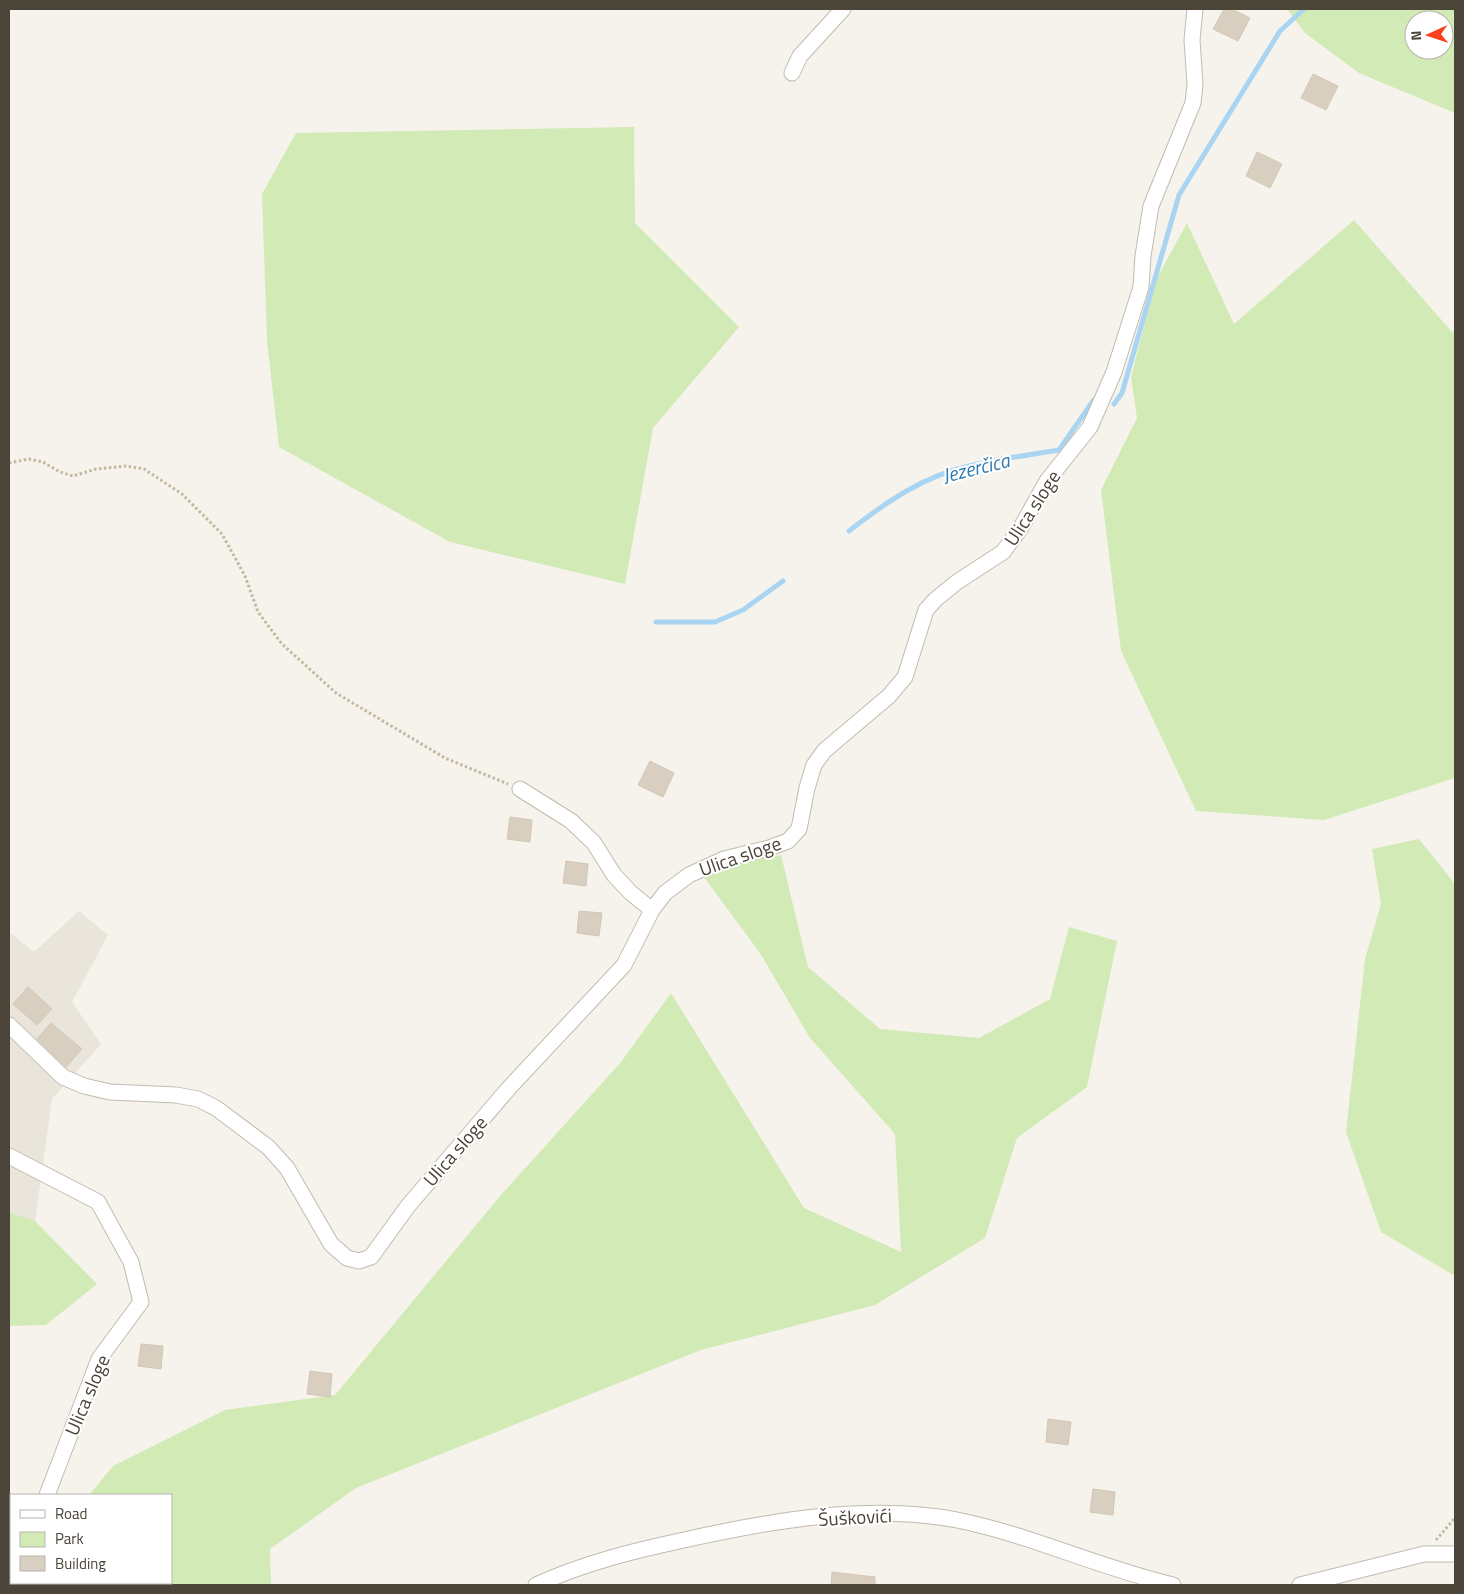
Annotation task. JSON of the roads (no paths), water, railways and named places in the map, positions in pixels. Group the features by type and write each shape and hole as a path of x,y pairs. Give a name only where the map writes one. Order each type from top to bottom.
{"street":[{"path":"792,73 800,56 844,9"},
{"name":"Ulica sloge","path":"9,1025 63,1077 84,1086 110,1092 176,1095 198,1099 216,1108 268,1147 287,1168 331,1244 347,1258 359,1261 372,1257 408,1206 509,1088 624,965 652,910 665,893 689,875 724,859 775,846 788,840 799,829 806,788 814,765 824,751 889,696 906,677 926,610 936,598 957,582 1003,552 1020,529 1047,481 1090,427 1114,372 1134,312 1141,286 1143,256 1152,206 1193,103 1195,84 1192,40 1195,9"},
{"path":"520,789 571,821 594,843 614,875 631,894 652,910"},
{"name":"Ulica sloge","path":"9,1156 98,1202 130,1262 141,1302 99,1359 47,1494"},
{"name":"Šuškovići","path":"536,1585 591,1563 737,1528 844,1515 899,1514 926,1515 958,1521 1048,1545 1130,1575 1173,1585"},
{"path":"1300,1585 1424,1554 1455,1554"}],"waterway":[{"path":"1114,404 1122,393 1179,195 1280,31 1304,9"},
{"name":"Jezerčica","path":"849,531 876,510 936,476 1002,459 1059,450 1093,401"},
{"name":"Jezerčica","path":"656,622 715,622 743,610 783,581"}]}
